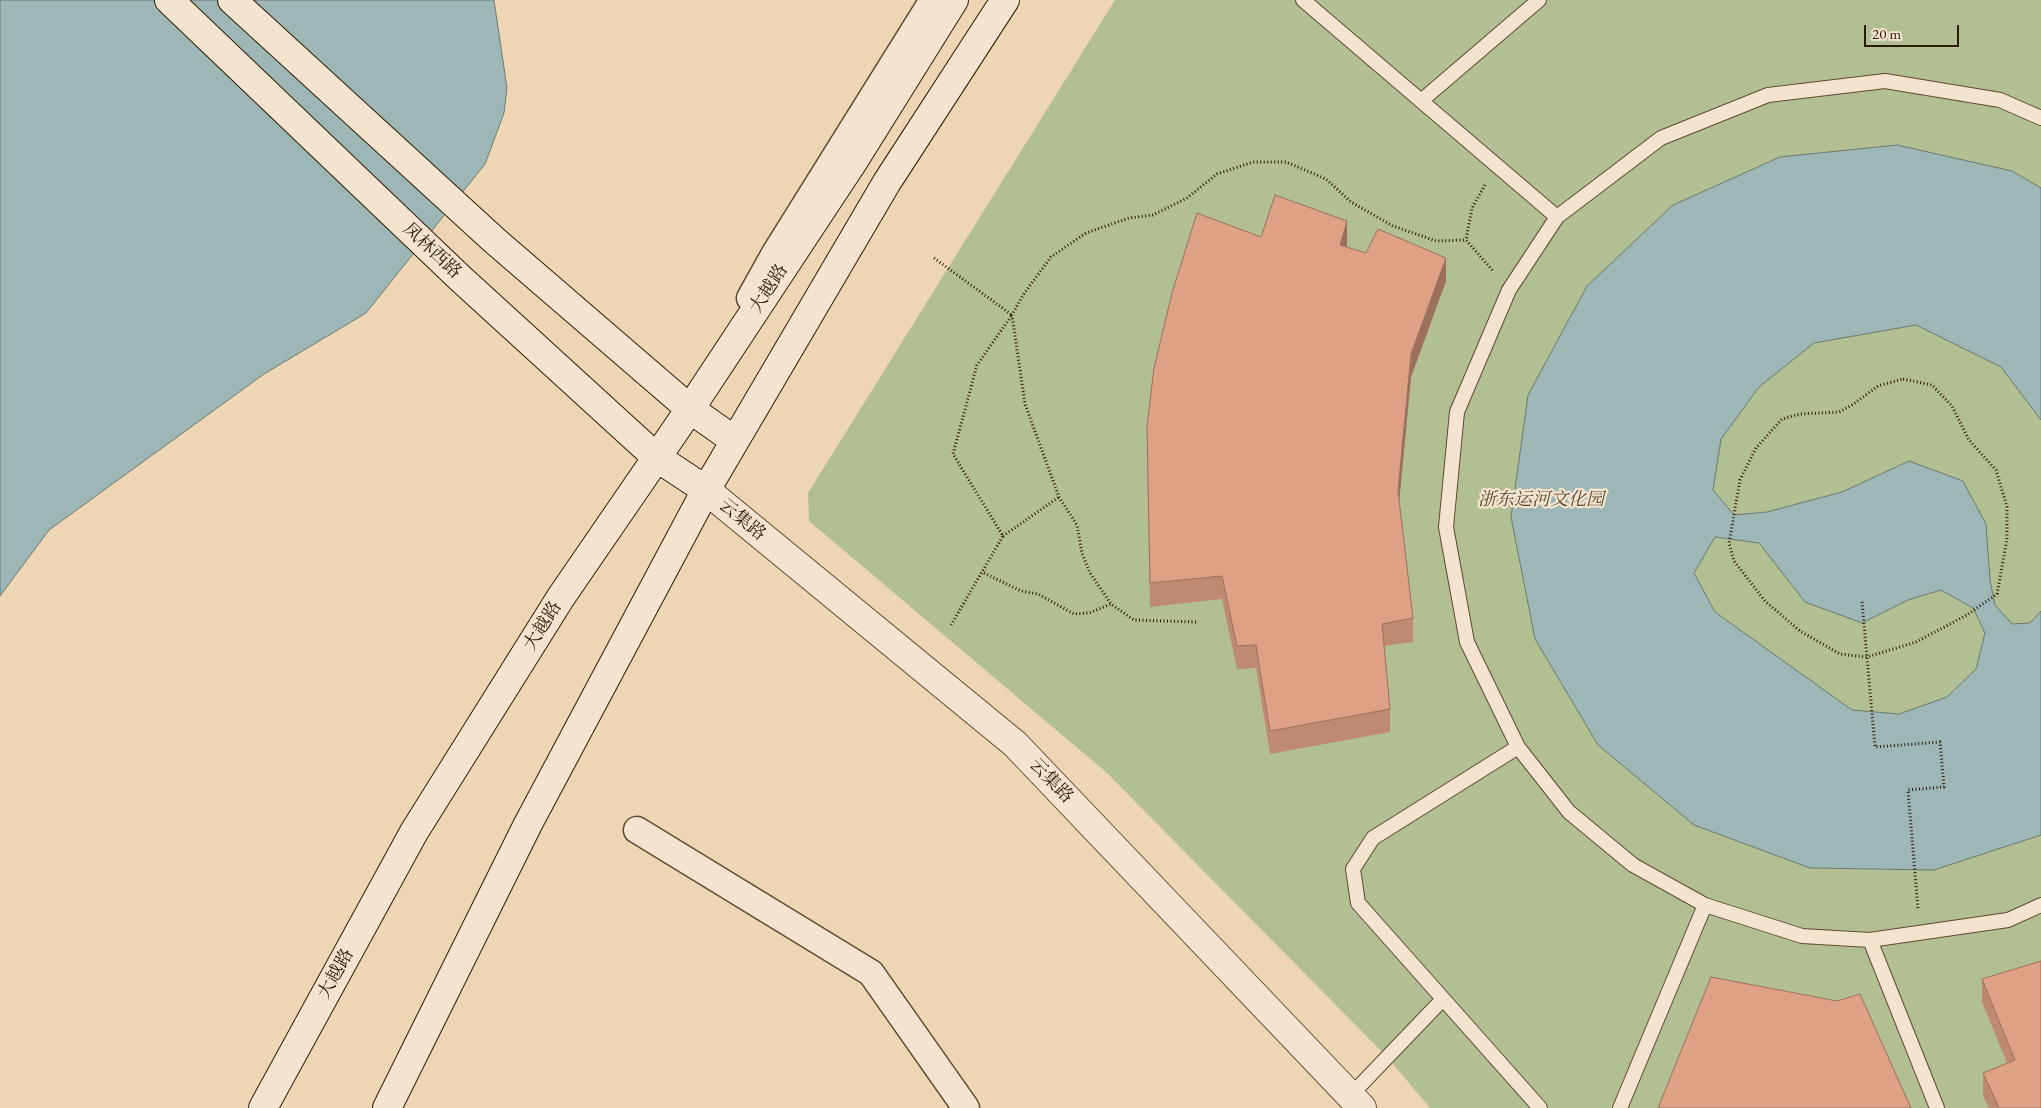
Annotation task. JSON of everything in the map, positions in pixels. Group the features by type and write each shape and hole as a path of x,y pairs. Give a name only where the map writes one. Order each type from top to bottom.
{"main road":[{"name":"凤林西路","path":"169,0 460,278 656,457 706,490"},
{"path":"232,0 494,240 690,409 734,440"},
{"name":"大越路","path":"263,1108 414,832 561,597 690,409 853,162 954,0"},
{"path":"387,1108 528,824 706,490 887,182 1006,0"},
{"name":"云集路","path":"706,490 1015,744 1356,1102"}],"street":[{"path":"690,409 774,255 933,0"},
{"path":"637,830 871,974 966,1108"}],"lane":[{"path":"1303,0 1557,216"},
{"path":"1421,101 1539,0"},
{"path":"2041,118 2000,100 1885,81 1768,95 1660,138 1557,216 1509,290 1457,412 1446,528 1467,642 1518,747 1570,812 1633,865 1705,905 1802,936 1870,940 2008,920 2041,905"},
{"path":"1518,747 1373,838 1353,869 1358,903 1540,1108"},
{"path":"1620,1108 1705,905"},
{"path":"1870,940 1937,1108"},
{"path":"1356,1102 1443,999"}],"path":[{"path":"1003,536 952,454 976,365 1051,257 1086,233 1129,218 1154,215 1187,198 1217,174 1252,162 1286,162 1326,179 1351,202 1393,226 1436,241 1466,240"},
{"path":"1466,240 1472,208 1496,165"},
{"path":"1466,240 1509,290"},
{"path":"934,258 1012,315 1025,404 1059,497 1077,524 1082,552 1090,573 1111,604 1134,620 1196,622"},
{"path":"1903,379 1932,385 1952,406 1968,440 1996,470 2008,507 2007,540 1997,594 1967,615 1916,642 1867,657 1840,654 1800,631 1765,601 1734,561 1729,543 1740,480 1756,448 1782,419 1800,414 1839,412 1852,406 1878,386 1903,379"},
{"path":"952,625 984,573 1003,536 1059,497"},
{"path":"984,573 1021,591 1038,594 1074,614 1089,613 1111,604"},
{"path":"1862,602 1873,707 1875,748 1940,742 1944,787 1908,790 1920,932"}],"green space":[{"name":"浙东运河文化园","path":"1115,0 2041,0 2041,1108 1430,1108 1388,1058 1107,773 809,521 808,493"}],"water":[{"path":"0,0 494,0 507,88 504,113 485,164 366,313 264,374 49,530 0,596"},
{"path":"1897,145 2012,171 2041,188 2041,420 2001,367 1916,325 1814,343 1759,387 1721,439 1713,490 1734,515 1767,512 1842,492 1909,461 1963,481 1986,524 1990,580 1995,605 2012,624 2030,623 2041,611 2041,835 1934,870 1810,868 1694,825 1598,745 1535,639 1511,517 1528,395 1587,286 1673,205 1780,157","holes":["1715,537 1759,543 1805,602 1862,623 1908,600 1941,590 1973,608 1985,633 1976,669 1947,697 1899,714 1852,710 1715,612 1694,573"]}],"building":[{"path":"1275,195 1347,221 1340,245 1366,253 1378,229 1446,258 1411,354 1398,491 1413,618 1382,624 1390,709 1270,731 1256,645 1237,646 1222,576 1150,583 1147,426 1154,368 1172,293 1197,213 1261,237"},
{"path":"2041,961 2041,1108 1999,1108 1983,1073 2015,1060 1982,979"},
{"path":"1711,977 1837,1001 1860,994 1911,1108 1658,1108"}]}
